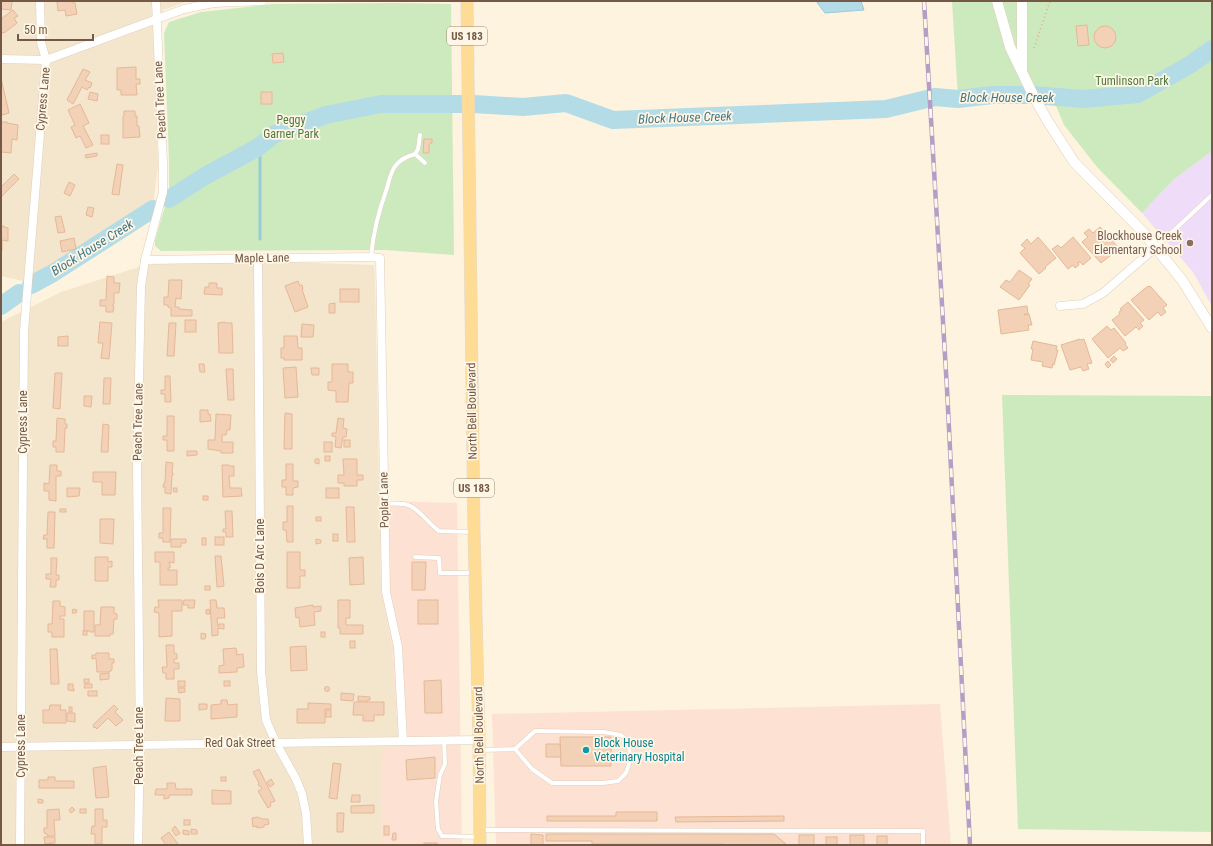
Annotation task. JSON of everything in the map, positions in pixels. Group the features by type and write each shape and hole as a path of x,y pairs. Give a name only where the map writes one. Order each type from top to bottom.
{"main road":[{"name":"North Bell Boulevard","path":"466,1 480,838"}],"street":[{"name":"Cypress Lane","path":"20,845 24,331 46,60 41,42 40,1"},
{"name":"Peach Tree Lane","path":"138,845 140,744 137,468 141,286 145,260 163,192 156,1"},
{"path":"1,59 46,60 184,9 214,3 262,1"},
{"path":"997,1 1010,47 1033,95 1074,162 1156,247 1182,280 1212,328"},
{"path":"1022,1 1022,72"},
{"path":"1060,306 1083,304 1103,293 1156,247"},
{"name":"Bois D Arc Lane","path":"258,258 261,671 266,720 302,794 306,813 308,845"},
{"name":"Maple Lane","path":"145,260 380,258"},
{"name":"Poplar Lane","path":"380,258 386,592 398,647 403,741"},
{"name":"Red Oak Street","path":"1,747 444,740 479,745"}],"lane":[{"path":"371,257 372,238 392,173 397,164 405,158 415,154 418,149 420,135"},
{"path":"415,154 425,163"},
{"path":"1156,247 1212,195"},
{"path":"384,503 405,504 410,506 420,513 435,529 439,531 474,532"},
{"path":"415,557 439,558 440,573 475,573"},
{"path":"479,745 515,749 532,768 552,783 603,783 618,780 626,773 630,761 629,742 621,735 604,732 535,731 515,749"},
{"path":"444,740 445,764 440,774 436,801 438,829 442,836 480,838 923,831 923,845"}],"path":[{"path":"1034,48 1050,1"}],"shaded area":[{"path":"1,1 189,1 163,10 156,32 158,166 153,205 28,282 1,276"},
{"name":"Blockhouse Creek Elementary School","path":"1212,151 1212,306 1193,272 1142,213 1173,180"},
{"path":"257,261 374,265 381,589 392,649 399,747 381,762 381,845 1,845 1,322 61,292 139,267 155,264"},
{"path":"380,501 457,503 462,845 381,845 381,762 383,747 399,747 392,649 381,589"},
{"path":"940,704 951,845 496,845 492,714"}],"green space":[{"name":"Tumlinson Park","path":"952,1 1212,1 1212,151 1173,180 1142,213 1097,167 1064,125 1051,94 992,95 958,99"},
{"name":"Peggy Garner Park","path":"273,4 451,4 454,255 385,250 161,251 155,246 155,240 169,193 164,33 169,22 201,12"},
{"path":"1002,395 1212,396 1212,832 1018,829"}],"water":[{"path":"816,1 861,1 864,10 825,13"}],"building":[{"path":"1,1 12,1 11,10 1,9"},
{"path":"73,1 73,3 75,3 77,14 66,16 65,10 58,11 57,2"},
{"path":"13,10 18,16 14,18 17,23 4,33 1,32 1,19"},
{"path":"1087,25 1089,45 1078,46 1076,26"},
{"path":"1101,26 1109,26 1116,33 1116,41 1109,48 1101,48 1094,41 1094,33"},
{"path":"283,53 284,62 273,63 272,54"},
{"path":"136,67 136,79 140,79 140,84 136,84 137,95 121,95 121,90 117,90 117,68"},
{"path":"83,69 90,72 85,80 92,83 90,88 89,87 87,90 82,87 73,104 67,100"},
{"path":"1,78 9,113 2,115 1,111"},
{"path":"90,92 98,94 97,101 88,99"},
{"path":"261,92 272,92 272,104 261,104"},
{"path":"80,104 89,123 83,126 93,145 86,148 80,136 76,138 71,127 75,125 68,110"},
{"path":"124,111 135,111 140,137 123,138"},
{"path":"1,122 18,125 17,140 12,139 11,153 1,152"},
{"path":"101,135 109,135 109,144 101,144"},
{"path":"424,139 432,139 432,143 430,143 429,146 429,153 423,153"},
{"path":"97,153 97,156 86,158 85,155"},
{"path":"117,164 123,165 119,195 112,194"},
{"path":"14,174 19,179 1,197 1,187"},
{"path":"69,182 75,185 70,196 64,193"},
{"path":"88,207 94,208 92,217 86,215"},
{"path":"61,216 65,232 58,233 55,217"},
{"path":"1,226 8,228 8,241 2,240 2,251 1,251"},
{"path":"1100,227 1117,246 1113,249 1115,252 1101,263 1082,242 1088,237 1084,233 1089,229 1093,233"},
{"path":"1038,237 1056,258 1039,274 1020,253 1025,248 1021,245 1027,239 1031,244"},
{"path":"1073,237 1091,258 1083,265 1080,262 1075,268 1073,265 1068,269 1052,249 1058,245 1061,248"},
{"path":"74,238 76,249 62,252 60,241"},
{"path":"1019,270 1032,279 1028,284 1030,285 1019,300 1000,287 1006,280 1010,282"},
{"path":"107,276 114,277 114,283 120,283 119,293 114,293 113,312 106,312 106,306 100,306 100,300 106,300"},
{"path":"169,280 182,280 181,299 176,298 175,307 179,307 179,309 192,310 192,316 171,316 171,308 168,307 168,305 164,305 164,297 168,297"},
{"path":"298,281 300,286 302,285 308,307 295,312 285,286"},
{"path":"209,283 217,283 217,288 222,288 222,295 204,294 205,287 209,287"},
{"path":"1150,286 1167,305 1163,308 1166,312 1161,316 1158,312 1149,320 1131,300"},
{"path":"340,289 359,289 359,302 340,302"},
{"path":"1128,302 1144,320 1140,323 1143,326 1139,330 1136,327 1125,336 1112,320 1120,314 1119,312 1122,310 1120,309"},
{"path":"335,303 335,313 329,313 329,304"},
{"path":"1027,306 1028,314 1024,315 1029,314 1032,325 1028,325 1029,330 1001,334 998,310"},
{"path":"185,320 196,320 196,332 185,332"},
{"path":"100,322 112,323 109,359 101,358 103,343 98,343"},
{"path":"169,323 176,323 174,356 167,356"},
{"path":"218,323 232,323 233,353 219,353"},
{"path":"302,324 314,325 313,337 301,337"},
{"path":"1107,326 1111,330 1114,328 1126,343 1125,344 1128,348 1123,351 1120,348 1108,358 1092,339"},
{"path":"68,336 68,346 58,346 58,337"},
{"path":"284,336 297,336 298,348 302,348 302,360 284,360 284,358 281,358 281,348 284,348"},
{"path":"1084,339 1092,363 1087,364 1089,369 1083,371 1081,367 1070,370 1061,345"},
{"path":"1033,341 1057,346 1056,350 1058,350 1052,368 1042,366 1043,362 1031,360"},
{"path":"1114,356 1117,359 1113,363 1110,360"},
{"path":"1108,361 1111,365 1108,368 1105,364"},
{"path":"199,364 204,364 205,372 200,372"},
{"path":"332,364 348,364 348,372 353,372 353,383 349,383 348,402 336,402 336,391 328,390 328,382 332,382"},
{"path":"296,367 298,397 285,398 283,368"},
{"path":"311,368 319,368 319,375 312,375"},
{"path":"226,369 233,369 234,400 228,400"},
{"path":"55,373 62,373 60,409 53,408"},
{"path":"165,376 170,376 171,402 165,402 165,394 161,394 161,390 165,390"},
{"path":"104,378 111,378 110,404 103,404"},
{"path":"84,396 92,396 91,407 84,406"},
{"path":"200,410 208,410 211,421 200,422"},
{"path":"285,413 292,414 292,449 284,449"},
{"path":"216,414 231,415 230,430 227,430 226,435 222,435 222,442 233,442 233,453 221,453 221,451 208,449 208,440 215,440"},
{"path":"167,416 174,416 174,451 167,451 167,440 163,440 163,436 167,436"},
{"path":"57,418 65,419 65,424 67,424 67,428 65,428 64,452 56,452 56,447 53,447 53,441 56,441"},
{"path":"338,418 344,419 343,428 347,429 346,437 343,437 341,448 335,447 336,437 332,436 332,433 336,433"},
{"path":"103,424 109,425 108,452 101,452"},
{"path":"344,440 350,440 350,447 344,447"},
{"path":"324,442 332,442 332,452 324,452"},
{"path":"187,451 197,451 197,455 187,456"},
{"path":"325,456 330,456 330,461 325,461"},
{"path":"315,459 319,459 319,464 315,463"},
{"path":"343,459 357,459 357,475 363,475 363,480 357,480 357,486 344,486 344,483 338,483 338,475 344,475"},
{"path":"166,462 173,463 171,494 165,493 165,487 163,487 165,483"},
{"path":"286,464 293,464 293,481 298,481 298,487 293,488 293,495 286,495 286,487 282,487 282,480 286,480"},
{"path":"50,465 57,465 57,471 61,471 61,476 56,476 56,501 49,500 49,491 44,491 44,483 49,484"},
{"path":"222,465 234,466 234,476 229,476 230,488 241,488 242,496 223,497"},
{"path":"93,472 116,472 115,495 102,495 102,482 93,482"},
{"path":"67,488 80,488 79,496 67,497"},
{"path":"173,488 177,488 177,492 174,492"},
{"path":"326,488 339,488 339,498 326,498"},
{"path":"203,496 208,496 208,500 203,500"},
{"path":"287,506 293,506 293,542 287,542 286,530 283,530 283,522 287,522"},
{"path":"346,507 354,507 355,542 347,542"},
{"path":"163,508 171,508 170,542 163,542 163,538 159,538 159,533 163,533"},
{"path":"60,509 66,509 66,512 60,512"},
{"path":"225,511 232,511 233,537 226,537 226,532 223,532 223,529 226,529"},
{"path":"48,512 55,512 54,548 47,548 47,539 43,539 44,535 47,535"},
{"path":"316,517 321,517 321,521 316,521"},
{"path":"100,519 114,519 113,544 100,543"},
{"path":"333,534 338,534 338,541 333,541"},
{"path":"215,537 224,537 224,545 215,545"},
{"path":"202,538 206,538 206,545 202,545"},
{"path":"171,539 186,539 186,543 181,543 181,547 171,547"},
{"path":"316,539 321,540 321,543 316,544"},
{"path":"155,552 174,552 174,563 169,562 170,568 168,568 168,570 177,570 177,585 160,585 160,562 155,562"},
{"path":"287,552 300,552 300,570 305,570 305,576 300,576 300,588 287,588"},
{"path":"215,556 221,556 224,586 217,587"},
{"path":"95,557 108,557 108,562 112,561 112,567 108,567 108,581 95,581"},
{"path":"363,557 364,584 350,585 349,558"},
{"path":"51,558 57,558 56,575 59,575 59,580 56,580 56,587 50,587 51,579 46,579 46,574 51,574"},
{"path":"412,562 426,562 425,590 412,590"},
{"path":"205,586 210,586 210,590 205,590"},
{"path":"158,600 182,600 182,611 172,611 172,636 159,637 159,613 154,612 155,607 159,607"},
{"path":"184,600 195,600 194,608 188,608 188,605 183,605"},
{"path":"210,600 216,600 217,608 224,608 225,618 217,618 218,626 219,624 224,624 224,629 218,628 218,635 212,636"},
{"path":"338,600 350,600 350,618 346,618 346,625 363,625 363,634 340,634 340,628 338,628"},
{"path":"418,600 438,600 438,624 418,624"},
{"path":"53,601 60,601 60,606 65,607 65,616 60,616 60,619 64,619 64,637 52,637 52,632 48,632 48,624 52,624"},
{"path":"313,605 313,607 321,606 321,611 314,612 315,625 300,627 299,617 296,618 295,608"},
{"path":"101,607 114,607 114,613 117,614 117,619 114,619 113,634 110,634 110,636 95,636 95,625 100,625"},
{"path":"73,609 77,610 76,613 72,613"},
{"path":"209,609 210,614 206,614 206,610"},
{"path":"84,611 94,611 94,632 84,631"},
{"path":"83,631 87,631 87,635 83,635"},
{"path":"321,632 325,632 325,637 321,637"},
{"path":"201,633 206,634 205,639 201,639"},
{"path":"350,641 355,641 355,648 350,648"},
{"path":"166,645 174,645 174,653 177,654 177,659 174,659 174,663 179,663 179,669 174,669 174,679 166,679 166,673 163,673 162,667 167,667"},
{"path":"306,646 307,670 291,671 290,647"},
{"path":"236,648 236,655 243,654 244,667 237,668 237,672 219,673 219,666 224,665 223,649"},
{"path":"50,649 57,649 59,684 51,684"},
{"path":"96,653 109,653 109,659 114,659 114,663 112,663 112,670 110,672 97,672 96,658 92,659 92,655 96,655"},
{"path":"109,673 109,679 100,680 100,674"},
{"path":"84,679 89,679 89,683 84,683"},
{"path":"441,680 442,713 425,713 424,681"},
{"path":"178,681 185,681 185,687 178,687"},
{"path":"224,681 230,681 230,686 224,686"},
{"path":"68,684 73,684 74,691 68,690"},
{"path":"85,684 92,684 92,688 84,688"},
{"path":"327,686 330,689 327,692 324,689"},
{"path":"178,688 185,688 185,692 179,693"},
{"path":"88,691 97,691 97,696 88,696"},
{"path":"341,693 354,694 353,701 341,700"},
{"path":"358,696 370,697 370,700 358,701"},
{"path":"166,698 180,699 180,721 165,721"},
{"path":"221,700 227,700 228,705 237,704 237,717 211,719 211,705 221,704"},
{"path":"354,702 384,702 384,715 374,715 374,721 363,721 363,715 353,715"},
{"path":"308,703 331,704 331,709 325,709 325,723 297,723 297,709 308,709"},
{"path":"199,704 207,704 207,709 199,710"},
{"path":"50,705 61,705 60,710 66,710 66,723 43,723 43,710 49,710"},
{"path":"114,705 118,709 115,712 123,720 116,726 108,718 97,729 95,727 94,728 93,725"},
{"path":"69,707 72,707 72,712 69,712"},
{"path":"326,710 331,710 331,717 326,717"},
{"path":"67,713 75,713 75,722 67,721"},
{"name":"Block House Veterinary Hospital","path":"560,737 611,737 611,766 561,766"},
{"path":"546,744 560,744 561,757 546,757"},
{"path":"435,757 435,778 407,780 406,760"},
{"path":"333,763 341,764 337,799 329,798"},
{"path":"106,766 109,797 96,798 93,768"},
{"path":"259,769 275,801 270,803 271,806 268,808 258,791 262,789 259,786 253,772"},
{"path":"48,777 55,777 55,781 74,781 74,788 39,788 39,780 48,780"},
{"path":"221,777 226,777 226,781 221,781"},
{"path":"271,779 274,784 270,787 267,782"},
{"path":"167,783 175,783 176,789 192,789 192,795 169,795 169,798 164,799 164,795 155,795 156,789 167,789"},
{"path":"212,790 231,791 231,804 212,804"},
{"path":"352,795 360,795 360,802 351,802"},
{"path":"38,799 43,800 43,803 38,803"},
{"path":"374,805 374,813 351,813 351,806"},
{"path":"72,807 75,810 71,813 69,810"},
{"path":"59,809 60,820 54,820 55,836 47,836 47,834 44,833 44,828 47,828 47,810"},
{"path":"80,809 86,809 86,813 80,813"},
{"path":"95,809 103,809 103,820 107,820 107,827 102,827 102,844 95,844 95,834 91,834 92,826 95,826"},
{"path":"616,812 657,812 657,821 547,821 547,816 616,816"},
{"path":"337,813 344,813 343,832 337,832"},
{"path":"784,816 784,821 676,822 675,817"},
{"path":"258,817 268,819 269,824 264,825 264,827 253,827 252,818"},
{"path":"184,820 190,820 190,825 184,825"},
{"path":"175,826 180,833 176,836 172,830"},
{"path":"384,826 389,826 389,835 384,835"},
{"path":"191,829 197,830 197,834 191,834"},
{"path":"183,830 189,831 189,835 183,834"},
{"path":"169,832 179,845 166,845 161,838"},
{"path":"393,833 396,833 396,840 392,840"},
{"path":"531,834 543,835 543,845 531,845"},
{"path":"546,834 774,834 786,845 592,844 592,841 546,841"},
{"path":"799,835 814,835 814,845 799,845"},
{"path":"850,835 864,835 864,845 850,845"},
{"path":"877,836 887,836 887,845 877,845"},
{"path":"44,837 55,837 55,843 45,844"},
{"path":"826,837 837,837 837,845 826,845"},
{"path":"424,843 437,843 437,845 424,845"}],"waterway":[{"name":"Block House Creek","path":"169,199 205,176 257,148 275,134 326,115 381,104 473,104 523,107 566,103 613,120 886,109 935,97 958,99 992,95 1033,95 1084,99 1138,94 1188,66 1212,49"},
{"path":"260,145 260,239"},
{"name":"Block House Creek","path":"31,285 53,273 153,209"},
{"name":"Block House Creek","path":"1,306 19,293"}],"railway":[{"path":"924,1 947,389 970,845"}],"place":[{"name":"Blockhouse Creek Elementary School","path":"1190,243"},
{"name":"Block House Veterinary Hospital","path":"586,750"}]}
